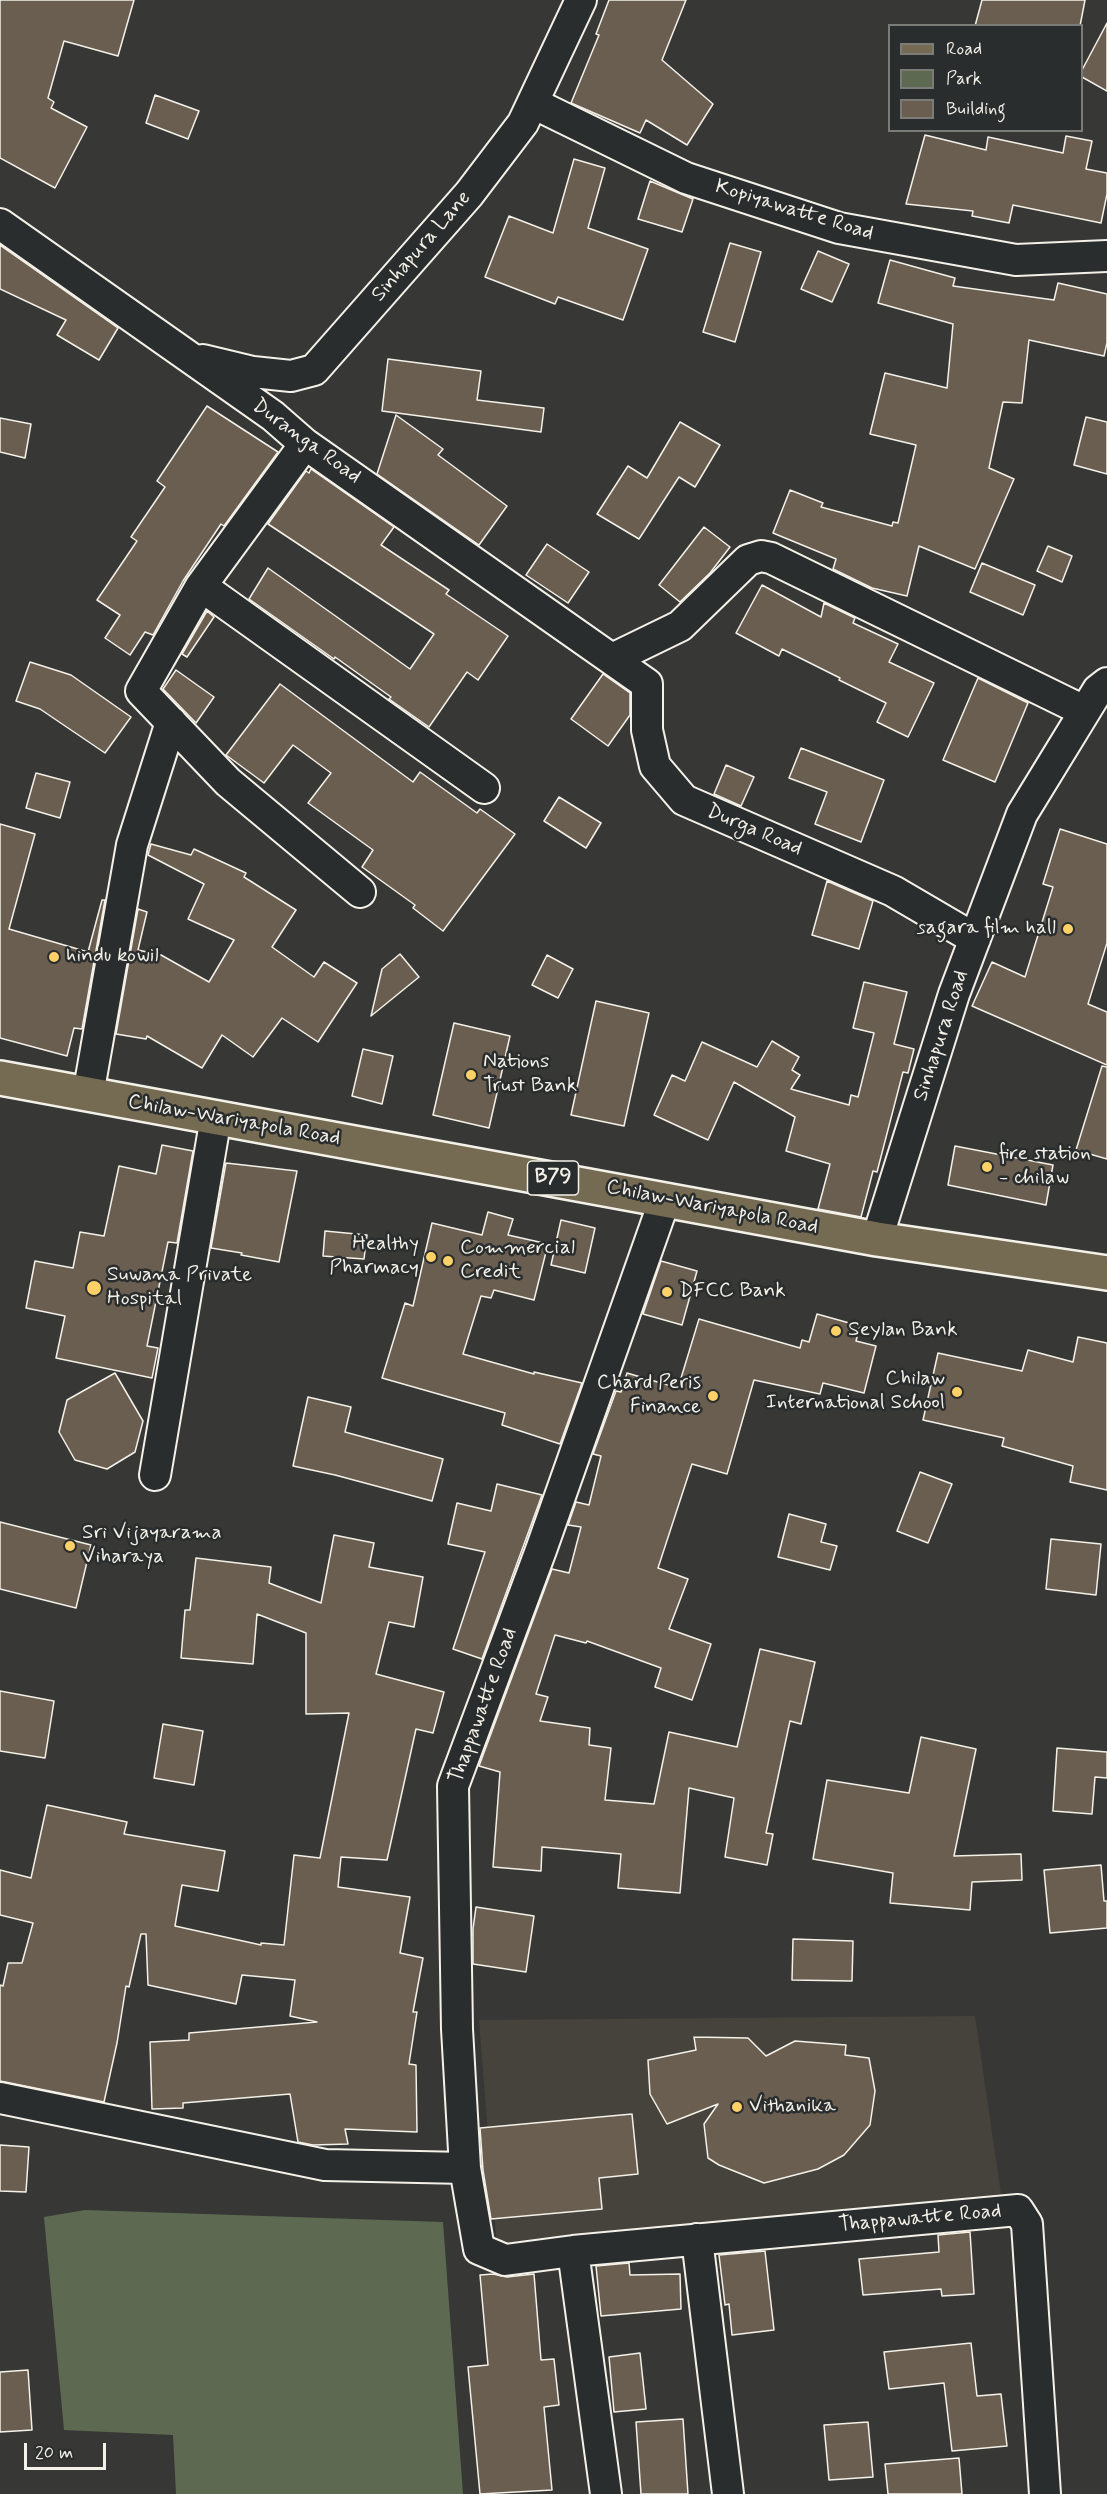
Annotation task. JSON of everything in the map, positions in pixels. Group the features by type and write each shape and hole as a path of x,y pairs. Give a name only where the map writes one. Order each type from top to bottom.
{"main road":[{"name":"Chilaw-Wariyapola Road","path":"0,1078 877,1239 1107,1273"}],"street":[{"name":"Sinhapura Lane","path":"184,355 253,372 291,376 314,370 469,194 523,123 581,0"},
{"name":"Kopiyawatte Road","path":"532,104 686,178 839,228 1016,260 1107,256"},
{"name":"Duranga Road","path":"0,224 273,416 305,444 612,659"},
{"path":"305,444 201,586 141,690 228,782 360,892"},
{"path":"612,659 680,626 748,560 761,556 771,558 1084,711"},
{"path":"201,586 484,788"},
{"name":"Durga Road","path":"612,659 647,684 648,730 655,766 684,800 893,891 975,939"},
{"name":"Sinhapura Road","path":"877,1239 954,994 1022,814 1084,711 1098,690 1107,682"},
{"path":"88,1095 132,845 171,722"},
{"path":"155,1475 216,1117"},
{"name":"Thappawatte Road","path":"665,1199 541,1550 453,1786 457,2029 465,2168 479,2249 505,2260 696,2239 1018,2210 1027,2224 1045,2494"},
{"path":"0,2098 325,2165 465,2168"},
{"path":"696,2239 728,2494"},
{"path":"573,2251 606,2494"}],"shaded area":[{"name":"Vithanika","path":"975,2016 1001,2194 497,2247 479,2020"}],"green space":[{"path":"85,2210 443,2222 463,2494 176,2494 173,2435 64,2430 44,2217"}],"building":[{"path":"0,0 134,0 118,56 64,41 48,98 54,102 51,108 87,127 55,188 0,158"},
{"path":"609,0 686,0 662,60 713,104 687,145 646,120 640,133 571,103 599,35 596,34"},
{"path":"982,0 1085,0 1080,24 976,24"},
{"path":"1107,23 1107,91 1083,78 1083,68"},
{"path":"155,95 199,111 188,139 146,123"},
{"path":"925,135 986,150 988,137 1063,153 1066,136 1092,141 1086,169 1107,173 1107,194 1101,223 1013,205 1009,223 972,216 973,211 906,204"},
{"path":"574,159 605,168 588,228 648,249 623,320 558,297 555,304 485,277 509,216 553,233"},
{"path":"650,181 693,199 682,232 638,219"},
{"path":"730,243 761,252 735,342 703,332"},
{"path":"0,245 118,328 99,360 57,335 66,320 0,289"},
{"path":"818,251 849,264 832,302 801,289"},
{"path":"890,260 955,278 953,286 1054,300 1058,283 1107,294 1107,343 1104,356 1029,340 1022,403 1003,402 989,468 1014,479 975,569 919,546 907,596 872,588 833,569 836,559 773,533 790,490 823,503 821,507 892,526 893,522 898,523 916,445 870,434 885,373 947,388 953,324 878,303"},
{"path":"388,359 481,371 477,400 544,408 541,432 382,411"},
{"path":"207,406 278,452 224,526 221,524 183,581 153,635 145,632 130,655 105,638 120,615 97,600 137,541 131,537 165,487 157,481"},
{"path":"396,415 443,449 438,455 507,506 479,545 377,474"},
{"path":"1086,417 1107,422 1107,474 1074,465"},
{"path":"0,418 31,424 25,458 0,452"},
{"path":"680,422 720,445 695,487 679,477 639,539 597,514 628,466 647,478"},
{"path":"311,469 394,527 381,545 449,590 446,594 508,636 478,680 467,672 429,727 335,657 334,659 249,599 268,568 410,669 434,634 268,524 306,471 309,473"},
{"path":"704,527 730,547 710,573 680,602 659,585"},
{"path":"547,544 589,572 568,603 526,575"},
{"path":"1048,546 1072,556 1062,582 1037,571"},
{"path":"982,563 1035,585 1023,615 970,592"},
{"path":"762,585 821,617 824,603 855,618 853,623 898,644 889,662 934,683 908,737 877,722 886,703 782,649 779,656 736,633"},
{"path":"207,611 214,617 187,657 182,654"},
{"path":"30,662 71,675 131,717 105,753 40,709 16,701"},
{"path":"176,670 214,697 196,723 163,689"},
{"path":"603,674 630,693 630,715 608,746 571,719"},
{"path":"978,678 1028,703 995,782 943,760"},
{"path":"280,684 413,782 420,772 477,813 480,809 515,834 443,931 413,908 415,905 362,867 373,850 308,803 331,773 293,745 264,783 226,755"},
{"path":"801,748 884,780 861,842 815,824 827,792 789,778"},
{"path":"726,765 754,777 741,806 714,794"},
{"path":"36,773 70,782 60,818 26,808"},
{"path":"559,797 601,823 586,848 544,821"},
{"path":"0,824 35,834 9,929 88,952 102,900 105,900 82,1029 74,1028 67,1056 0,1038"},
{"path":"1060,829 1107,844 1107,943 1088,1004 1107,1012 1107,1065 972,1006 992,962 1025,977 1053,887 1043,884"},
{"path":"151,844 191,855 194,849 246,873 244,877 296,910 272,947 314,977 324,962 357,983 318,1042 282,1018 253,1057 222,1035 202,1068 147,1036 146,1039 116,1034 138,909 147,912 138,950 161,955 209,982 234,940 188,919 204,884 148,855"},
{"path":"827,881 873,901 859,949 812,935"},
{"path":"400,954 419,977 371,1016 382,969"},
{"path":"547,955 573,969 558,998 532,985"},
{"path":"864,982 907,992 894,1044 914,1049 908,1073 903,1072 877,1172 873,1171 861,1217 818,1209 830,1164 786,1151 795,1117 734,1082 708,1140 654,1115 672,1075 685,1081 702,1042 757,1067 772,1041 799,1057 792,1070 800,1075 791,1089 849,1105 851,1095 858,1097 874,1033 853,1028"},
{"path":"596,1001 649,1013 624,1126 571,1115"},
{"name":"Nations Trust Bank","path":"454,1023 510,1036 489,1128 433,1115"},
{"path":"363,1049 393,1056 382,1104 352,1096"},
{"path":"1102,1066 1107,1067 1107,1159 1076,1150"},
{"path":"162,1145 193,1151 177,1243 168,1242 147,1346 158,1348 152,1378 56,1358 65,1316 26,1308 35,1261 73,1268 80,1232 104,1236 119,1166 156,1174"},
{"path":"955,1146 1053,1165 1046,1205 948,1185"},
{"path":"226,1163 297,1171 279,1262 211,1248"},
{"path":"488,1212 513,1219 508,1235 548,1244 534,1300 494,1290 491,1298 481,1296 463,1354 534,1374 534,1372 582,1383 560,1444 502,1425 505,1413 382,1378 405,1303 413,1306 432,1223 482,1235"},
{"path":"561,1220 595,1228 585,1273 551,1265"},
{"path":"325,1231 367,1235 364,1259 323,1256"},
{"name":"DFCC Bank","path":"661,1261 697,1271 682,1325 643,1314"},
{"path":"817,1314 860,1326 856,1341 876,1346 864,1393 823,1383 820,1394 754,1380 727,1474 692,1464 658,1568 688,1579 669,1629 711,1644 692,1700 655,1687 661,1668 587,1641 586,1643 555,1635 536,1694 548,1697 540,1721 590,1728 589,1745 611,1748 605,1800 654,1804 669,1732 737,1747 760,1649 815,1662 801,1724 790,1721 766,1833 773,1834 767,1865 725,1857 734,1798 689,1788 680,1893 618,1888 621,1854 542,1847 541,1871 493,1867 500,1772 479,1766 552,1569 569,1573 581,1527 568,1525 576,1502 589,1505 601,1456 593,1454 616,1391 621,1392 627,1373 678,1388 699,1319 800,1348 802,1340 809,1342"},
{"path":"1078,1337 1107,1343 1107,1490 1070,1482 1073,1466 1002,1446 1004,1438 923,1420 938,1353 1022,1371 1028,1350 1073,1362"},
{"path":"115,1373 143,1421 135,1452 107,1469 75,1460 59,1432 67,1400"},
{"path":"308,1397 351,1407 345,1432 443,1459 432,1501 293,1466"},
{"path":"920,1472 952,1484 928,1543 897,1531"},
{"path":"497,1484 542,1495 482,1659 453,1649 485,1552 448,1544 457,1503 491,1511"},
{"path":"789,1514 826,1524 821,1542 837,1546 830,1570 778,1557"},
{"path":"0,1522 91,1545 76,1608 0,1589"},
{"path":"334,1535 374,1543 369,1567 423,1577 414,1627 389,1622 376,1674 444,1692 433,1733 416,1729 387,1860 341,1857 338,1887 410,1897 400,1953 423,1958 413,2012 417,2012 409,2064 416,2065 417,2132 345,2129 348,2144 313,2145 298,2142 290,2094 183,2103 183,2108 152,2109 150,2042 189,2040 189,2033 317,2022 290,2016 295,1980 242,1975 236,2004 148,1985 146,1934 141,1934 129,1987 126,1986 104,2102 0,2081 0,1985 3,1986 8,1963 22,1963 33,1923 0,1915 0,1870 31,1878 47,1805 127,1822 124,1834 225,1851 218,1891 182,1885 175,1926 261,1945 261,1943 284,1945 294,1855 320,1858 349,1713 306,1714 306,1633 257,1614 253,1664 181,1658 185,1610 190,1610 196,1558 271,1567 269,1583 321,1603"},
{"path":"1051,1539 1101,1544 1096,1595 1046,1589"},
{"path":"0,1691 54,1701 45,1758 0,1751"},
{"path":"163,1724 203,1731 194,1785 154,1778"},
{"path":"921,1737 976,1749 954,1856 1021,1854 1022,1880 972,1882 970,1910 890,1903 893,1873 813,1859 827,1780 909,1793"},
{"path":"1057,1748 1107,1752 1107,1778 1095,1777 1092,1814 1053,1811"},
{"path":"1101,1865 1104,1901 1107,1901 1107,1928 1050,1933 1044,1870"},
{"path":"476,1907 534,1916 526,1972 473,1964 473,1929"},
{"path":"793,1939 853,1941 852,1981 792,1980"},
{"path":"694,2037 748,2038 766,2056 795,2041 846,2045 845,2055 869,2058 875,2091 870,2125 844,2155 818,2169 764,2183 719,2165 708,2158 704,2124 718,2104 667,2124 650,2094 648,2060 696,2050"},
{"path":"632,2114 638,2174 599,2178 602,2209 491,2219 483,2170 480,2128"},
{"path":"0,2145 29,2147 26,2192 0,2191"},
{"path":"970,2232 974,2294 942,2296 941,2289 863,2295 859,2259 939,2252 938,2235"},
{"path":"765,2251 774,2330 732,2335 729,2304 725,2305 719,2255"},
{"path":"629,2263 630,2275 680,2274 681,2309 601,2316 596,2266"},
{"path":"493,2274 507,2277 534,2274 541,2360 554,2359 559,2405 544,2407 552,2490 480,2494 468,2367 488,2365 480,2275"},
{"path":"971,2343 977,2396 1001,2394 1007,2446 952,2451 944,2383 889,2389 884,2352"},
{"path":"640,2353 646,2409 614,2412 609,2357"},
{"path":"28,2370 32,2430 0,2432 0,2372"},
{"path":"683,2419 688,2494 641,2494 636,2422"},
{"path":"868,2422 873,2477 829,2480 824,2425"},
{"path":"959,2458 962,2494 888,2494 885,2464"}],"place":[{"name":"sagara film hall","path":"1068,929"},
{"name":"hindu kowil","path":"54,957"},
{"name":"Nations Trust Bank","path":"471,1075"},
{"name":"fire station - chilaw","path":"987,1167"},
{"name":"Healthy Pharmacy","path":"431,1257"},
{"name":"Commercial Credit","path":"448,1261"},
{"name":"Suwana Private Hospital","path":"94,1288"},
{"name":"DFCC Bank","path":"667,1292"},
{"name":"Seylan Bank","path":"836,1331"},
{"name":"Chilaw International School","path":"957,1392"},
{"name":"Chard Peris Finance","path":"713,1396"},
{"name":"Sri Vijayarama Viharaya","path":"70,1546"},
{"name":"Vithanika","path":"737,2107"}]}
